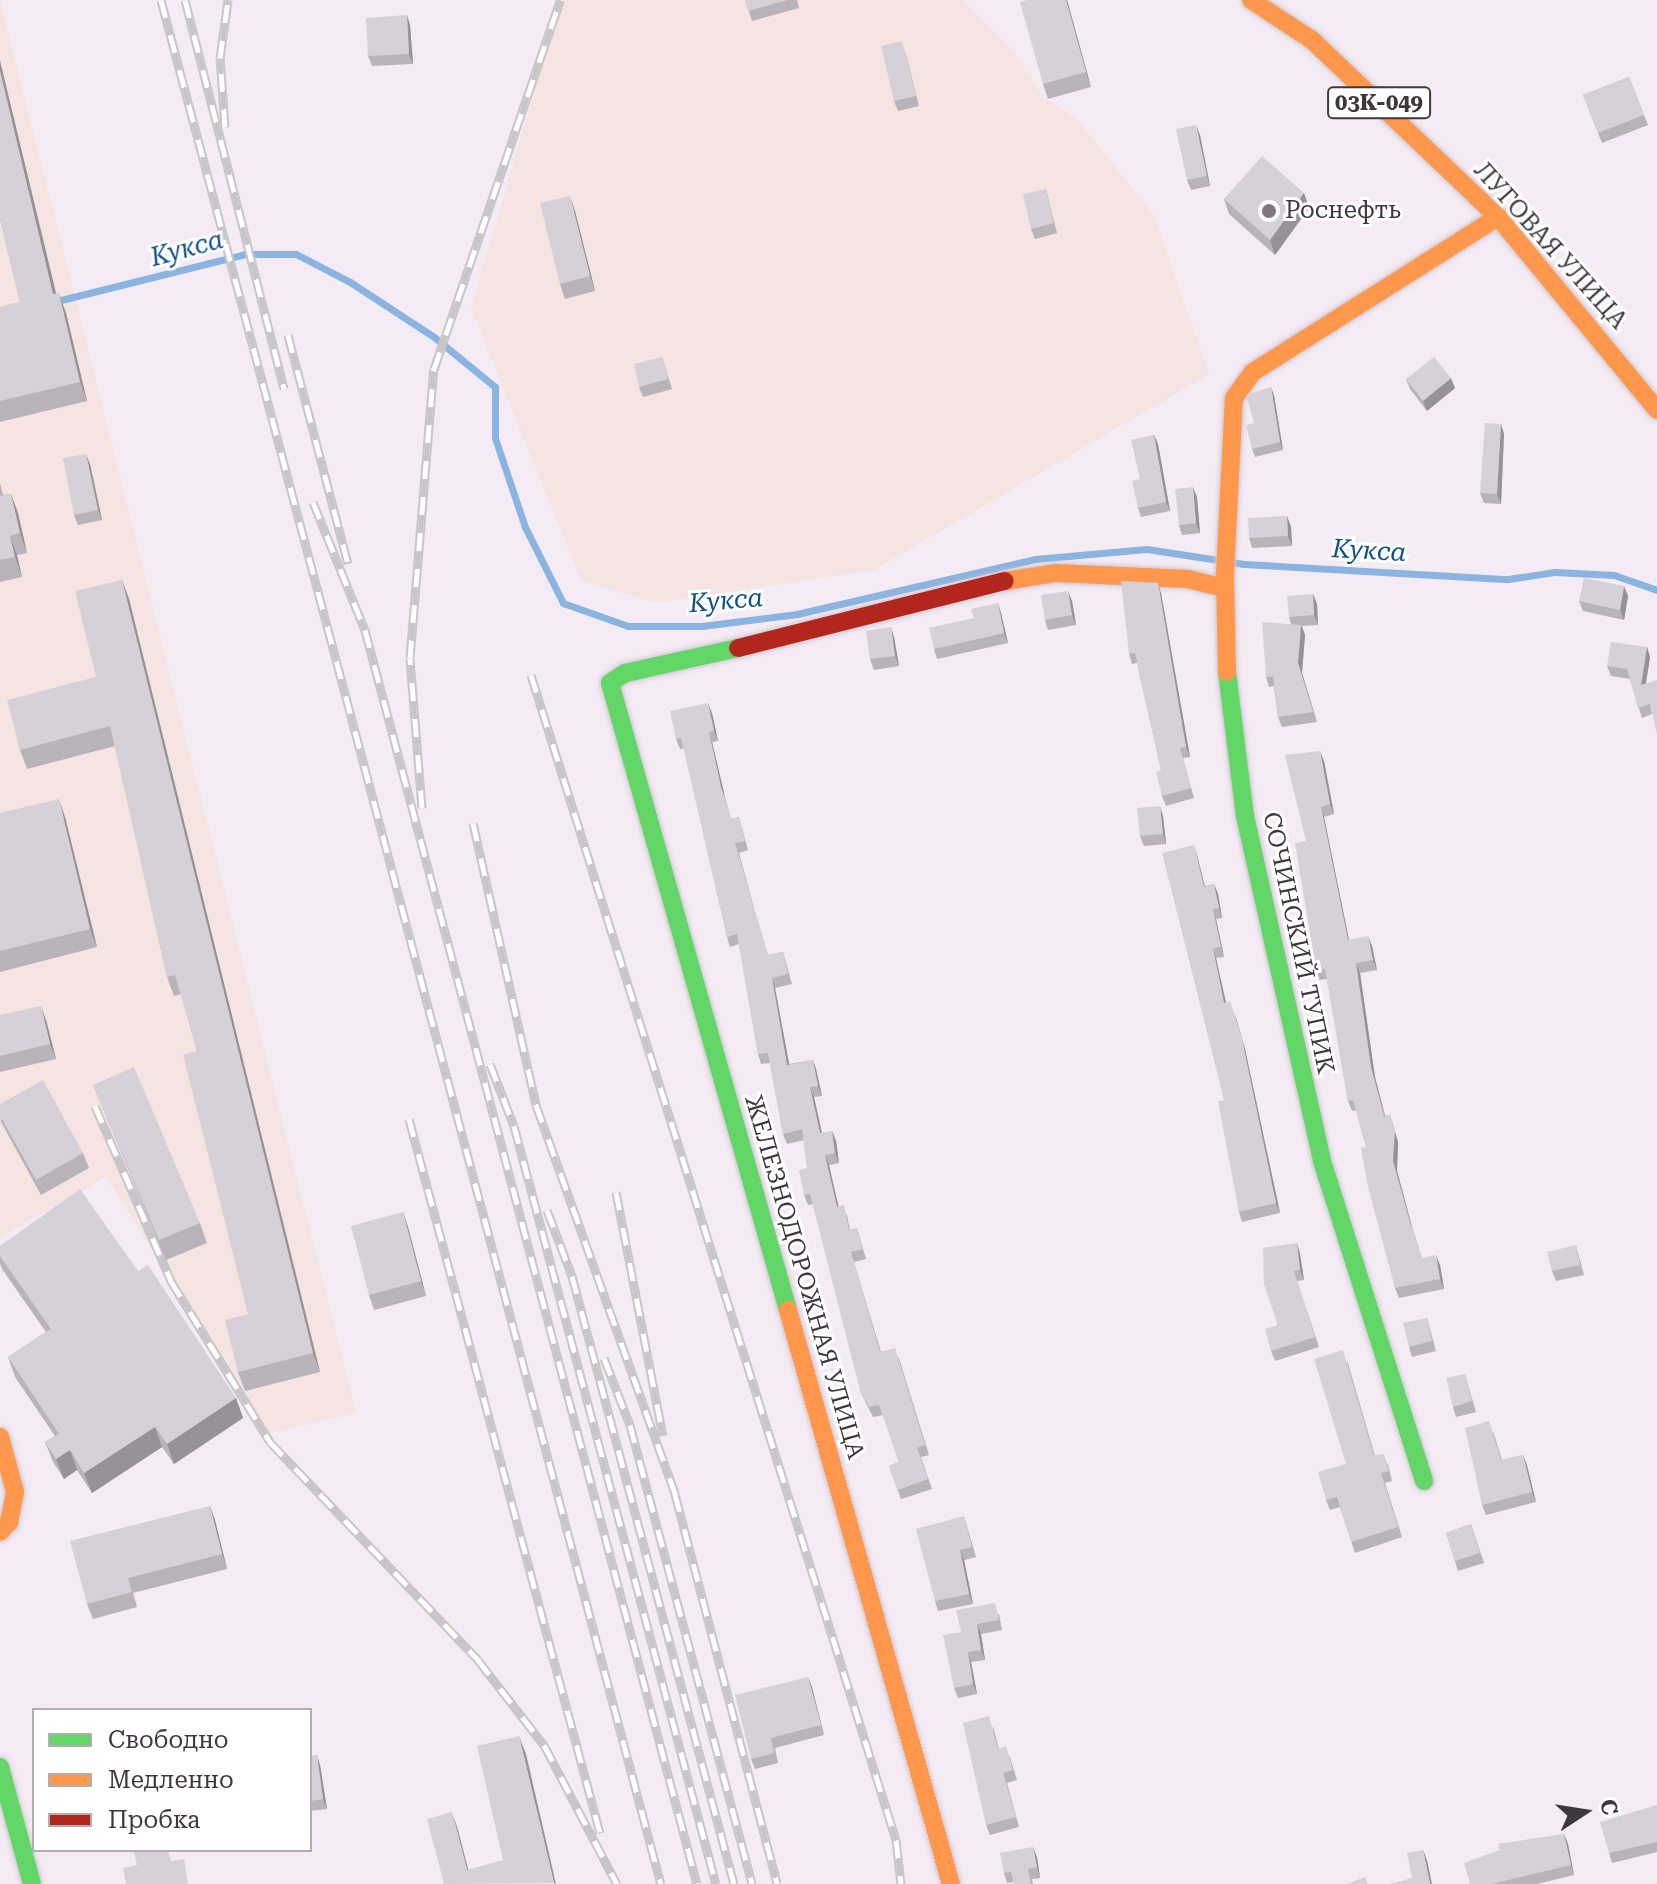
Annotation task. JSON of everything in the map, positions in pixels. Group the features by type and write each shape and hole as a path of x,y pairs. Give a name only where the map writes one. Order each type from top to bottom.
{"street":[{"name":"ЛУГОВАЯ УЛИЦА","path":"1251,0 1312,40 1498,217 1657,410"},
{"name":"СОЧИНСКИЙ ТУПИК","path":"1424,1481 1322,1161 1245,816 1227,683 1225,581 1234,398 1253,372 1498,217"},
{"name":"ЖЕЛЕЗНОДОРОЖНАЯ УЛИЦА","path":"951,1884 610,683 625,673 868,618 984,585 1056,573 1225,581"},
{"path":"0,1437 15,1492 9,1522 0,1532"},
{"path":"0,1767 32,1884"}],"shaded area":[{"path":"0,0 356,1413 269,1433 106,1177 0,1237"},
{"path":"561,0 962,0 1012,50 1043,97 1076,118 1154,215 1209,374 874,570 655,603 581,580 471,308"}],"building":[{"path":"745,0 788,0 748,11"},
{"path":"1066,0 1086,72 1043,84 1020,2"},
{"path":"407,15 409,54 368,56 366,18"},
{"path":"902,41 916,96 894,101 881,46"},
{"path":"0,71 53,294 59,293 80,382 0,401 0,307 20,302 0,219"},
{"path":"1629,77 1644,115 1598,133 1583,95"},
{"path":"1196,125 1207,176 1187,180 1176,129"},
{"name":"Роснефть","path":"1262,156 1304,193 1270,240 1224,199"},
{"path":"1046,189 1054,223 1031,229 1023,194"},
{"path":"570,196 590,276 560,284 540,203"},
{"path":"662,357 668,379 639,387 634,364"},
{"path":"1434,357 1451,378 1423,401 1406,379"},
{"path":"1271,387 1280,442 1252,449 1246,425 1254,423 1246,395"},
{"path":"1485,423 1501,424 1497,494 1480,493"},
{"path":"1154,435 1166,502 1138,508 1132,481 1140,479 1131,440"},
{"path":"86,454 98,510 74,515 63,458"},
{"path":"1193,487 1196,523 1179,525 1175,489"},
{"path":"0,493 1,496 11,494 20,533 10,536 15,557 0,560"},
{"path":"1287,516 1288,536 1249,538 1248,518"},
{"path":"1584,578 1624,586 1620,610 1579,601"},
{"path":"122,580 313,1353 238,1372 225,1320 248,1314 183,1055 197,1051 175,975 167,977 110,726 20,750 7,700 96,677 75,591"},
{"path":"1121,581 1158,583 1186,747 1180,748 1191,788 1162,796 1156,772 1161,770 1135,653 1129,654"},
{"path":"1068,591 1072,615 1045,620 1041,595"},
{"path":"1313,594 1314,615 1289,617 1287,596"},
{"path":"998,603 1004,633 934,649 929,628 974,618 971,609"},
{"path":"1262,622 1301,625 1298,663 1313,712 1278,717 1273,676 1266,677"},
{"path":"891,627 895,656 870,659 866,631"},
{"path":"1611,642 1647,647 1641,685 1657,680 1657,734 1650,704 1638,708 1627,669 1607,666"},
{"path":"708,703 714,731 709,732 721,787 731,819 739,817 745,841 735,843 753,905 768,955 783,952 788,974 772,978 787,1065 813,1060 818,1086 810,1087 820,1133 832,1131 835,1153 825,1155 837,1207 844,1205 849,1230 857,1228 863,1249 851,1252 880,1352 895,1348 925,1445 917,1448 928,1479 898,1490 889,1466 899,1462 879,1405 869,1407 861,1393 810,1194 804,1195 799,1170 807,1168 802,1129 783,1134 768,1053 758,1054 737,934 727,937 681,738 676,739 670,711"},
{"path":"1320,751 1330,804 1321,807 1348,940 1368,936 1373,960 1356,963 1371,1067 1384,1117 1390,1115 1395,1131 1393,1161 1409,1220 1422,1258 1436,1255 1440,1279 1395,1288 1368,1187 1361,1148 1366,1147 1353,1100 1348,1101 1325,969 1316,970 1295,843 1306,841 1285,755"},
{"path":"59,799 90,929 0,951 0,813"},
{"path":"1160,806 1163,834 1140,836 1137,808"},
{"path":"1194,845 1204,887 1214,884 1219,908 1213,909 1221,947 1213,948 1224,1003 1230,1001 1242,1039 1276,1203 1239,1212 1218,1101 1224,1100 1162,853"},
{"path":"41,1006 50,1044 0,1056 0,1015"},
{"path":"134,1067 200,1223 159,1240 93,1085"},
{"path":"43,1080 83,1153 36,1180 0,1116 0,1104"},
{"path":"80,1189 138,1271 148,1265 236,1398 167,1444 155,1427 84,1473 70,1450 56,1459 45,1442 59,1434 8,1357 51,1329 0,1256 0,1246"},
{"path":"403,1212 421,1281 369,1295 351,1226"},
{"path":"1297,1243 1300,1270 1294,1271 1315,1337 1271,1351 1265,1329 1278,1325 1264,1285 1263,1248"},
{"path":"1576,1245 1580,1265 1552,1271 1547,1252"},
{"path":"1427,1318 1432,1341 1409,1347 1403,1323"},
{"path":"1343,1350 1374,1456 1384,1454 1389,1471 1381,1473 1398,1527 1351,1542 1337,1497 1326,1500 1318,1472 1346,1464 1314,1359"},
{"path":"1465,1374 1472,1401 1453,1407 1446,1378"},
{"path":"1489,1421 1501,1460 1523,1455 1532,1492 1482,1505 1465,1428"},
{"path":"210,1506 222,1554 128,1578 132,1592 87,1604 70,1541"},
{"path":"964,1516 972,1547 960,1550 969,1594 935,1601 916,1529"},
{"path":"1471,1524 1480,1553 1455,1561 1446,1533"},
{"path":"995,1603 999,1620 977,1624 981,1650 968,1652 973,1684 954,1688 943,1635 961,1632 956,1610"},
{"path":"808,1677 821,1725 771,1738 774,1753 751,1759 735,1695"},
{"path":"989,1716 998,1749 1006,1746 1013,1770 1003,1773 1016,1817 986,1825 963,1723"},
{"path":"519,1736 554,1883 444,1884 427,1819 452,1812 467,1870 503,1860 477,1746"},
{"path":"317,1755 323,1799 312,1801 312,1756"},
{"path":"1657,1805 1657,1842 1609,1853 1600,1822"},
{"path":"1564,1834 1571,1865 1492,1884 1470,1884 1464,1863 1500,1850 1498,1844"},
{"path":"1033,1847 1037,1867 1028,1869 1031,1884 1014,1884 1011,1872 1004,1873 1000,1853"},
{"path":"1423,1850 1430,1884 1390,1884 1412,1878 1407,1853"},
{"path":"134,1852 169,1852 171,1861 184,1859 188,1884 126,1884 123,1868 137,1865"},
{"path":"1365,1877 1368,1884 1347,1884"}],"waterway":[{"name":"Кукса","path":"53,302 245,254 296,254 350,282 434,337 495,387 495,438 525,527 563,603 628,626 702,626 797,614 1035,559 1147,549 1244,564 1508,579 1555,572 1614,575 1657,590"}],"railway":[{"path":"161,0 661,1884"},
{"path":"185,0 284,389"},
{"path":"225,127 220,58 228,0"},
{"path":"422,808 410,658 434,369 560,0"},
{"path":"288,335 348,563"},
{"path":"313,502 365,630 697,1884"},
{"path":"531,675 896,1840 901,1884"},
{"path":"473,823 536,1105 675,1494 777,1884"},
{"path":"490,1064 514,1126 716,1884"},
{"path":"95,1106 171,1281 270,1442 478,1660 544,1745 617,1884"},
{"path":"409,1119 600,1833"},
{"path":"616,1192 663,1436"},
{"path":"547,1210 572,1276 734,1884"},
{"path":"604,1358 630,1425 752,1884"}],"traffic: fast":[{"path":"738,648 625,673 610,683 788,1310"},
{"path":"1227,672 1245,816 1322,1161 1424,1481"},
{"path":"0,1767 32,1884"}],"traffic: slow":[{"path":"1251,0 1312,40 1498,217 1657,410"},
{"path":"1227,672 1225,574 1234,398 1253,372 1498,217"},
{"path":"1005,581 1056,573 1188,579 1225,588"},
{"path":"788,1310 951,1884"},
{"path":"0,1437 15,1492 9,1522 0,1532"}],"traffic: jam":[{"path":"738,648 1005,581"}],"place":[{"name":"Роснефть","path":"1269,211"}]}
